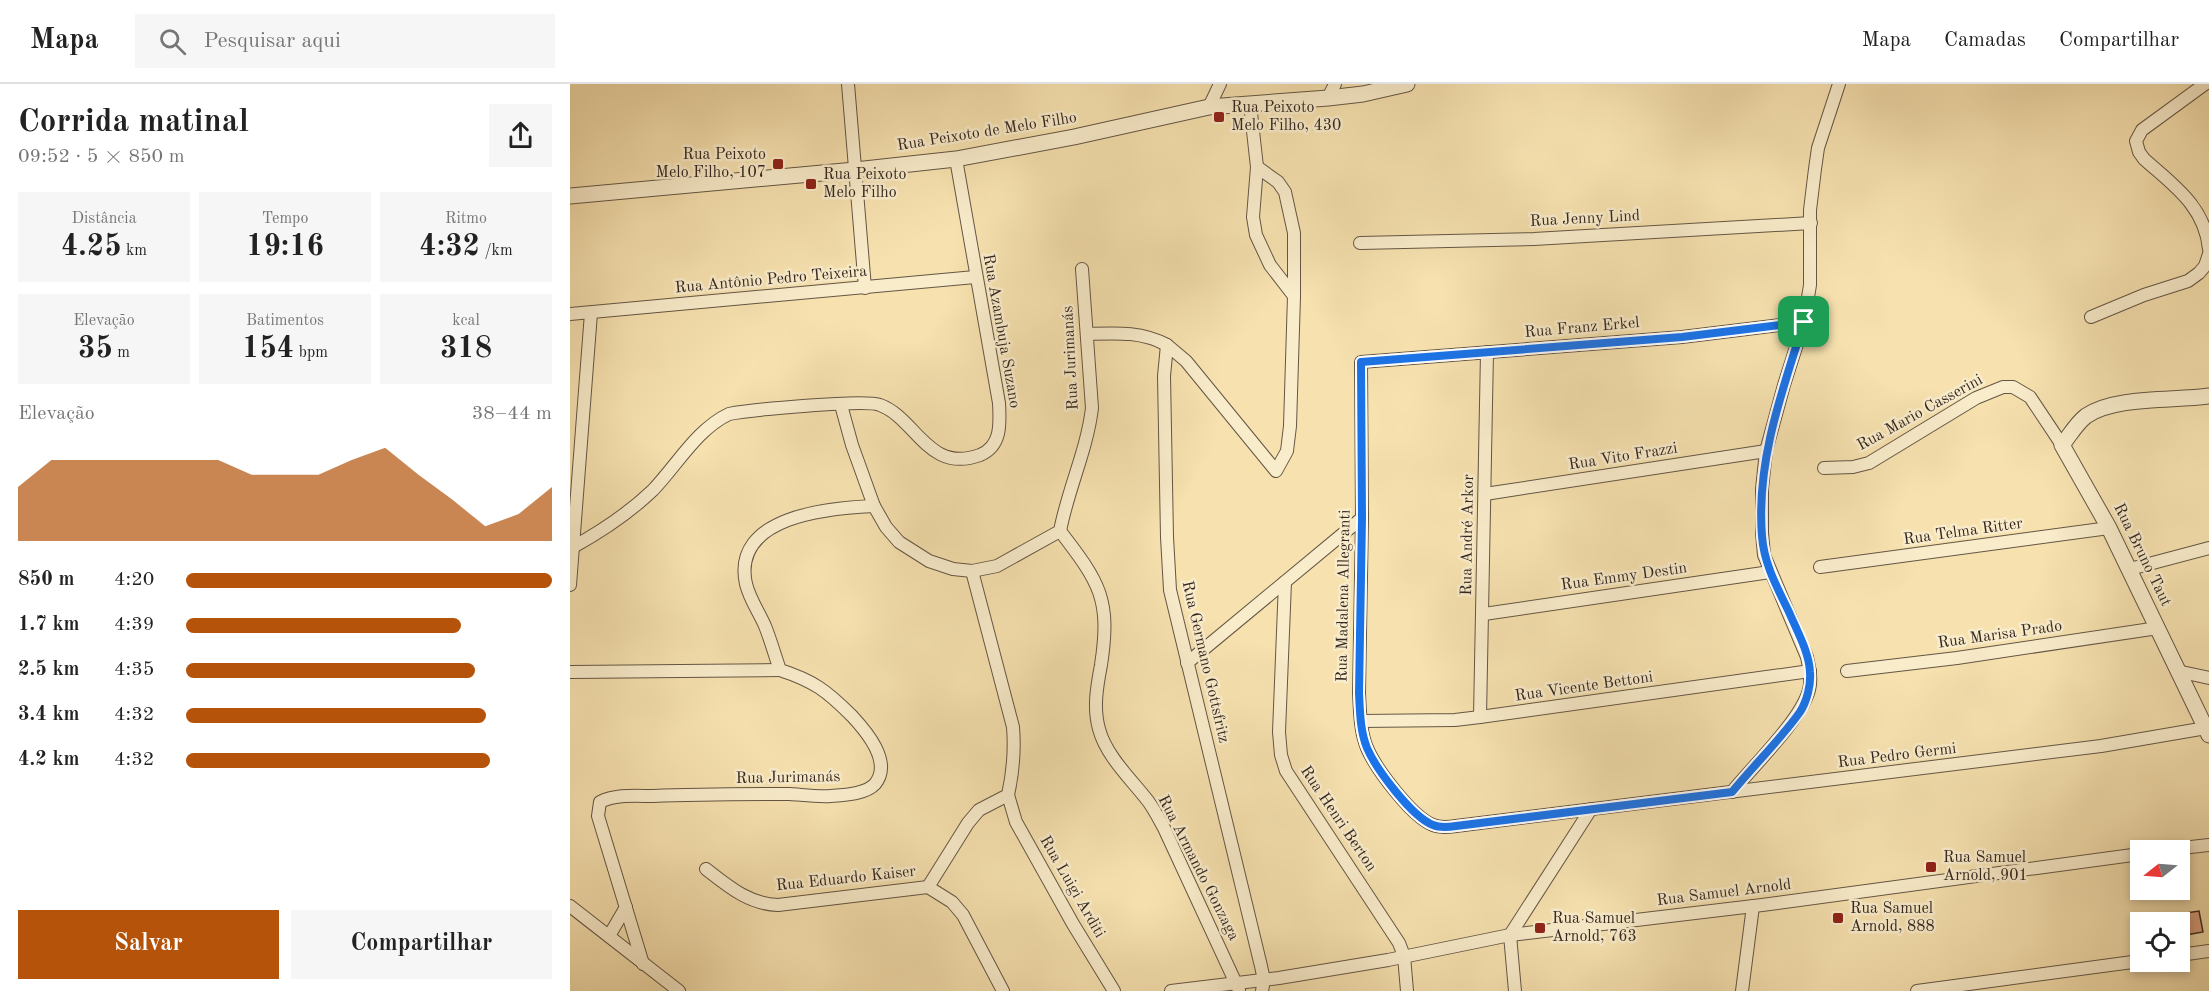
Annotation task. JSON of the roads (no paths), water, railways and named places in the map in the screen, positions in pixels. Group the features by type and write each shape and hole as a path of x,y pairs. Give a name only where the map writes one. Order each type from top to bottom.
{"street":[{"path":"848,84 865,288"},
{"path":"1209,107 1220,84"},
{"name":"Rua Peixoto de Melo Filho","path":"570,196 956,159 1074,137 1209,107 1250,104 1331,91 1364,94 1407,84"},
{"path":"1732,792 1801,710 1810,688 1810,671 1796,627 1764,555 1762,489 1767,452 1804,322 1810,285 1812,190 1818,148 1839,84"},
{"path":"2205,84 2142,130 2136,141 2144,159 2184,194 2195,207 2206,231 2209,249"},
{"path":"1250,104 1257,166 1253,217 1256,235 1270,265 1294,296"},
{"name":"Rua Azambuja Suzano","path":"573,547 622,517 652,490 708,428 719,419 740,412 878,404 894,412 921,441 947,457 960,460 972,457 984,453 995,442 1000,427 999,403 956,159"},
{"path":"1088,334 1140,334 1154,337 1167,345 1186,361 1276,471 1287,451 1289,441 1294,232 1285,192 1278,183 1257,166"},
{"name":"Rua Jenny Lind","path":"1360,243 1534,239 1811,224"},
{"path":"2091,317 2144,295 2188,281 2199,273 2209,255"},
{"name":"Rua Jurimanás","path":"1060,531 1089,428 1092,408 1082,269"},
{"name":"Rua Antônio Pedro Teixeira","path":"570,314 975,277"},
{"path":"570,585 591,313"},
{"name":"Rua Franz Erkel","path":"1361,362 1682,337 1804,322"},
{"name":"Rua Germano Gottsfritz","path":"1167,345 1164,376 1170,590 1263,986"},
{"name":"Rua André Arkor","path":"1480,717 1488,352"},
{"name":"Rua Madalena Allegranti","path":"1361,362 1362,518 1359,660 1361,721 1367,749 1381,772 1408,805 1431,825 1456,826 1591,809"},
{"name":"Rua Mario Casserini","path":"1824,468 1853,467 1869,463 1993,390 2013,387 2030,398"},
{"path":"2062,445 2086,416 2101,409 2133,402 2209,396"},
{"name":"Rua Bruno Taut","path":"2030,398 2062,445 2109,528 2207,731"},
{"path":"841,405 852,445 874,506 886,527 899,542 929,561 953,569 972,571 997,566 1060,531"},
{"name":"Rua Vito Frazzi","path":"1485,494 1767,452"},
{"path":"570,672 780,670 765,626 751,601 746,584 745,573 751,547 772,527 796,516 838,508 874,506"},
{"path":"1186,663 1362,518"},
{"name":"Rua Telma Ritter","path":"1820,567 2109,528"},
{"name":"Rua Armando Gonzaga","path":"1060,531 1090,572 1100,591 1105,611 1106,631 1096,711 1098,728 1103,741 1150,803 1164,828 1239,987"},
{"path":"2130,569 2209,548"},
{"path":"972,571 1013,727 1015,748 1008,795 979,810 968,823 928,886 952,902 963,915 1003,991"},
{"name":"Rua Emmy Destin","path":"1484,614 1770,572"},
{"name":"Rua Henri Berton","path":"1286,582 1279,732 1286,771 1360,881 1399,943 1404,956"},
{"name":"Rua Marisa Prado","path":"1847,671 1957,658 2158,628"},
{"name":"Rua Jurimanás","path":"643,964 598,816 600,802 617,797 672,795 830,796 866,789 875,784 880,773 880,759 866,731 817,684 780,670"},
{"name":"Rua Vicente Bettoni","path":"1361,721 1455,720 1810,671"},
{"path":"2177,671 2209,678"},
{"name":"Rua Pedro Germi","path":"1591,809 2207,731"},
{"name":"Rua Luigi Arditi","path":"1008,795 1016,822 1114,991"},
{"path":"1515,991 1510,935 1591,809"},
{"path":"2190,847 2209,845"},
{"name":"Rua Samuel Arnold","path":"1171,991 1263,986 1510,935 1753,906 2130,855"},
{"name":"Rua Eduardo Kaiser","path":"706,869 742,896 764,904 778,905 928,886"},
{"path":"570,906 679,991"},
{"path":"1742,991 1753,906"},
{"path":"609,936 626,907"},
{"path":"2190,954 2209,951"},
{"path":"1404,956 1407,991"},
{"path":"1917,991 2130,962"}],"place":[{"name":"Rua Peixoto Melo Filho, 430","path":"1219,117"},
{"name":"Rua Peixoto Melo Filho, 107","path":"778,164"},
{"name":"Rua Peixoto Melo Filho","path":"811,184"},
{"name":"Rua Samuel Arnold, 901","path":"1931,867"},
{"name":"Rua Samuel Arnold, 888","path":"1838,918"},
{"name":"Rua Samuel Arnold, 763","path":"1540,928"}]}
